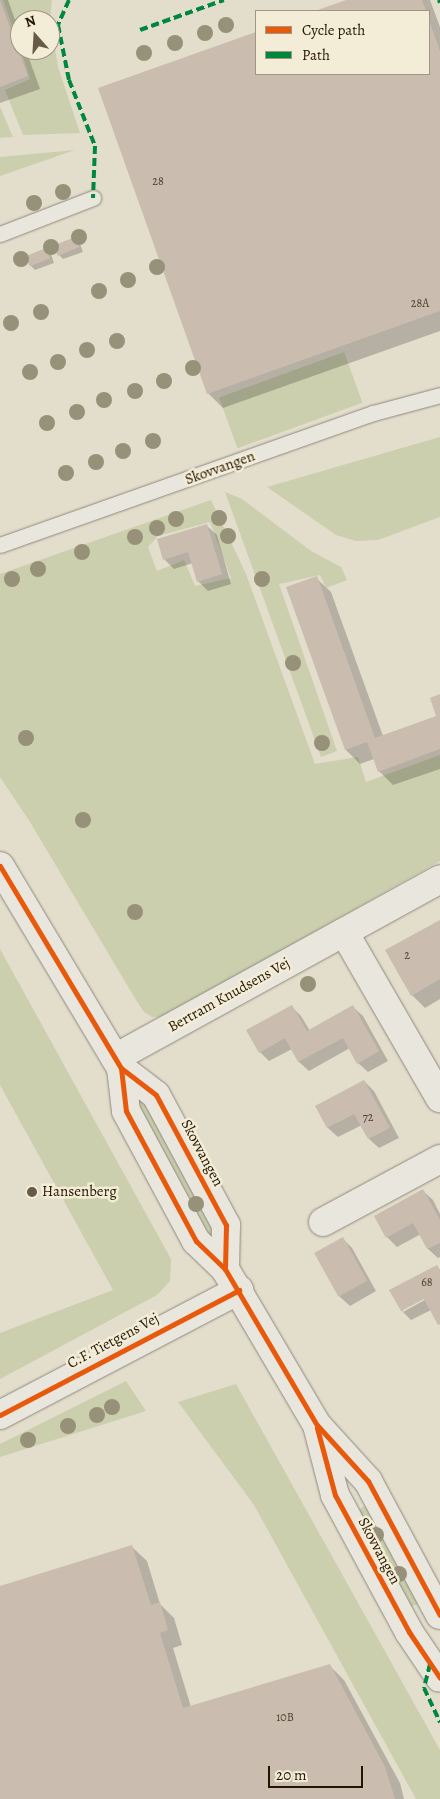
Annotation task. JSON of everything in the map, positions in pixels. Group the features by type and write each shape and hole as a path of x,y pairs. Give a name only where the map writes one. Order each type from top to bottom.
{"street":[{"name":"Skovvangen","path":"0,866 118,1063 126,1111 196,1241 232,1279 316,1425 368,1481 440,1615"},
{"name":"Bertram Knudsens Vej","path":"118,1063 344,932 440,879"},
{"path":"344,932 440,1096"},
{"path":"323,1222 440,1159"},
{"name":"C.F. Tietgens Vej","path":"0,1415 232,1279"},
{"name":"Skovvangen","path":"316,1425 335,1495 404,1624 440,1678"}],"lane":[{"path":"0,234 93,198"},
{"name":"Skovvangen","path":"0,545 373,413 440,395"}],"green space":[{"path":"3,0 52,0 51,10 10,10 10,20"},
{"path":"24,60 57,60 80,133 23,135 5,90 30,79"},
{"path":"0,107 13,137 0,138"},
{"path":"75,150 0,176 0,157"},
{"path":"344,352 362,403 237,448 219,397"},
{"path":"440,437 440,517 378,540 356,541 336,535 267,487"},
{"path":"225,492 242,499 311,551 341,567 347,580 326,588 320,575 279,584 337,751 321,757"},
{"path":"211,500 246,574 315,764 358,757 366,782 440,755 440,861 170,1013 162,1017 152,1017 144,1012 30,822 0,777 0,574","holes":["210,522 231,578 195,586 184,560 157,571 148,547 158,536"]},
{"path":"0,949 171,1259 170,1281 157,1295 0,1379 0,1333 113,1290 0,1085"},
{"path":"146,1092 217,1233 205,1238 144,1123 135,1098"},
{"path":"126,1381 146,1411 0,1457 0,1444"},
{"path":"236,1384 440,1750 440,1799 416,1799 254,1505 178,1402"},
{"path":"365,1506 382,1527 422,1601 408,1609 355,1512"}],"building":[{"path":"0,0 10,27 10,60 22,60 28,76 0,87"},
{"path":"346,0 422,0 426,10 318,10"},
{"path":"430,23 440,51 440,311 207,394 98,88 255,32 255,75 430,75"},
{"path":"75,237 79,247 58,256 54,246"},
{"path":"46,248 50,258 30,266 26,256"},
{"path":"207,524 222,574 197,582 188,552 163,560 157,539"},
{"path":"317,576 375,738 436,716 430,698 440,694 440,749 378,772 367,742 345,750 286,587"},
{"path":"440,920 440,979 411,996 385,950"},
{"path":"292,1005 307,1031 353,1005 379,1051 357,1064 343,1038 298,1062 285,1038 259,1053 246,1030"},
{"path":"364,1080 390,1128 368,1139 354,1114 327,1128 315,1106"},
{"path":"423,1189 440,1220 440,1243 427,1249 413,1223 386,1238 374,1216"},
{"path":"343,1237 367,1281 338,1297 314,1253"},
{"path":"437,1265 440,1270 440,1323 438,1325 424,1299 401,1311 389,1290"},
{"path":"132,1545 151,1605 160,1602 168,1630 160,1633 183,1708 330,1664 385,1767 395,1799 0,1799 0,1586"}],"marked path":[{"path":"69,0 58,25 69,80 95,146 93,198"},
{"path":"140,30 224,0"},
{"path":"430,1664 424,1688 440,1722"}],"cycle path":[{"path":"0,866 121,1068 126,1111 196,1241 225,1269 317,1425 368,1481 440,1615"},
{"path":"121,1068 156,1095 226,1225 225,1269"},
{"path":"0,1415 239,1290"},
{"path":"317,1428 335,1495 409,1632 440,1678"}],"place":[{"name":"Hansenberg","path":"32,1192"}]}
